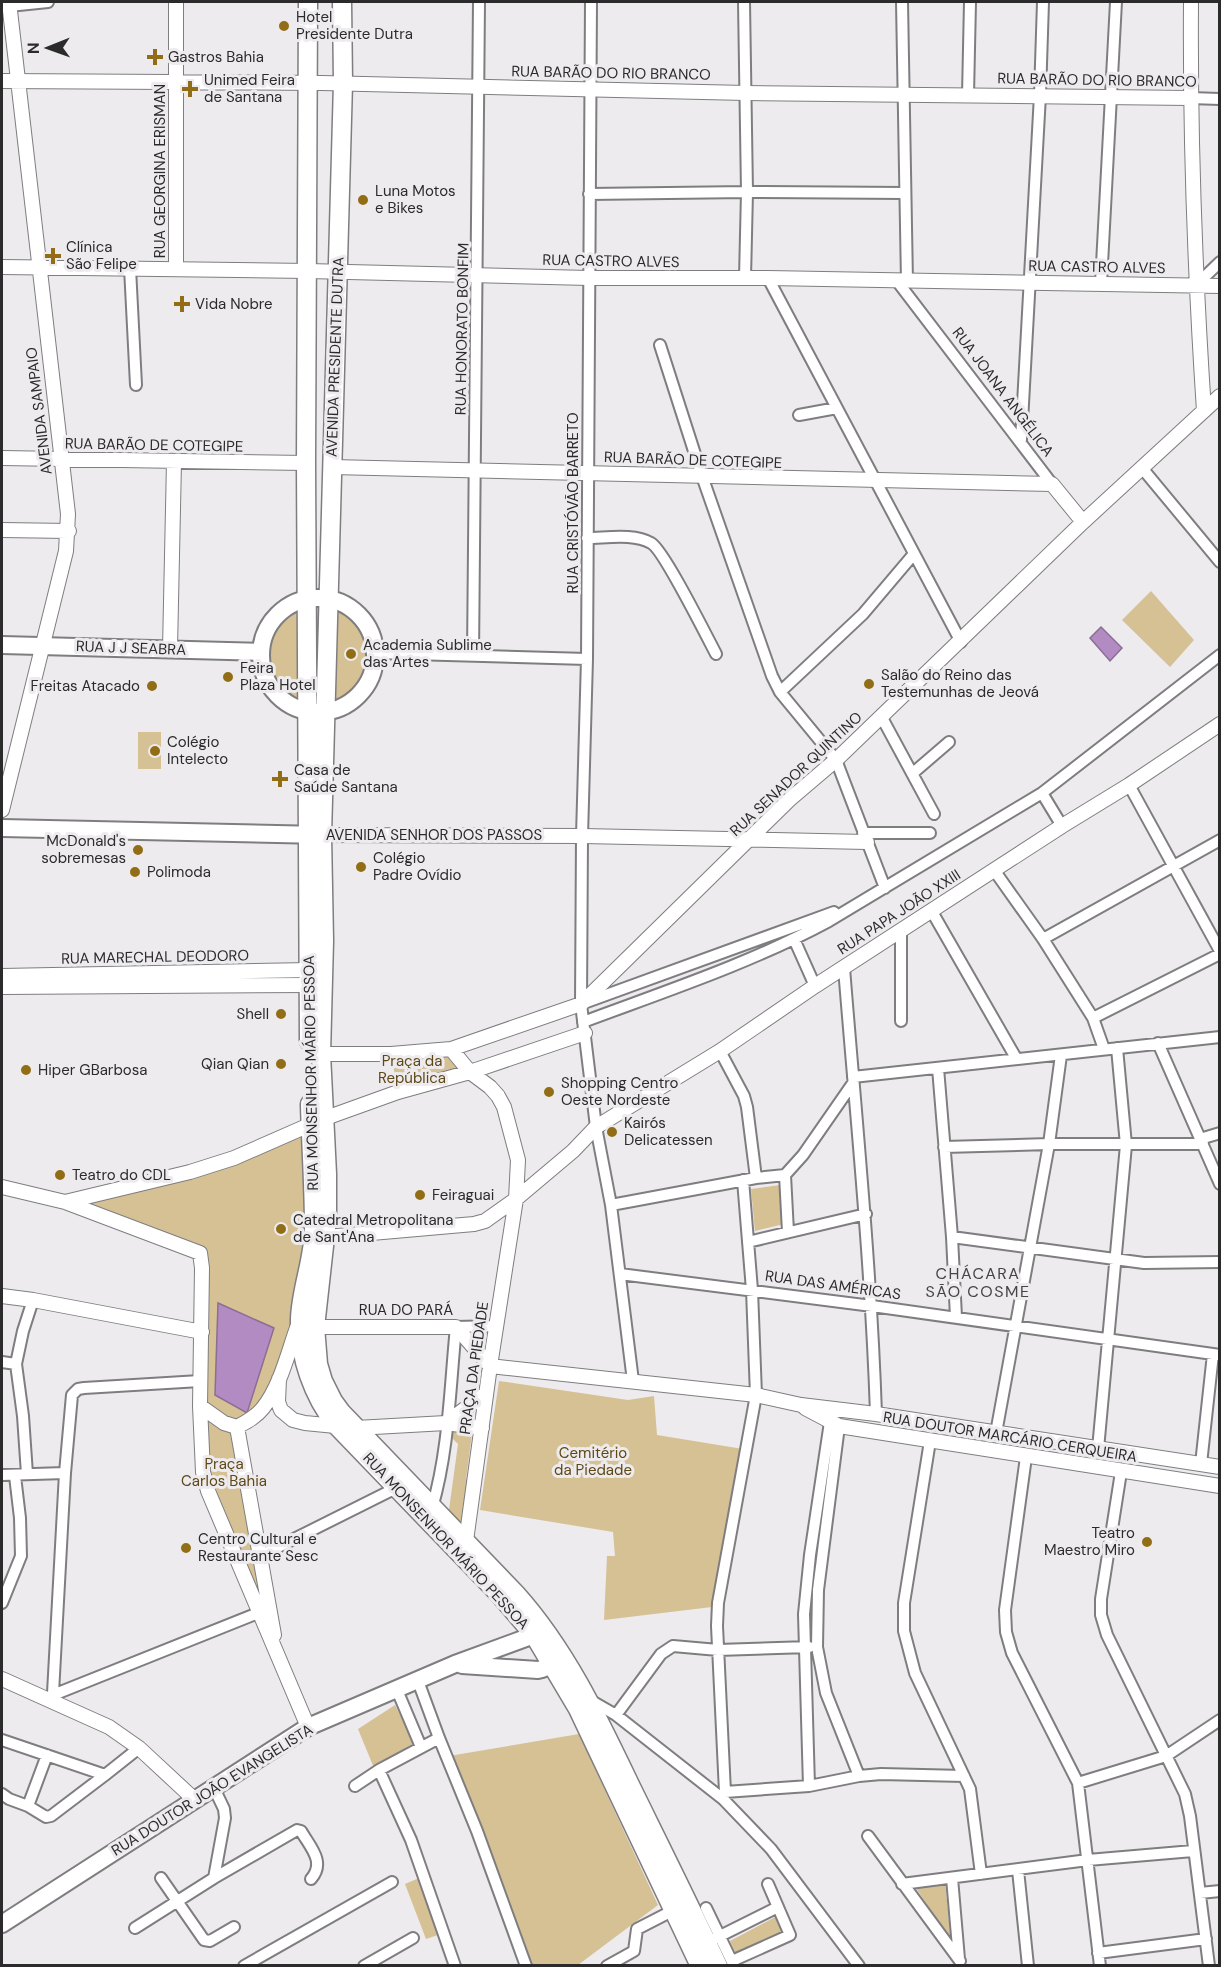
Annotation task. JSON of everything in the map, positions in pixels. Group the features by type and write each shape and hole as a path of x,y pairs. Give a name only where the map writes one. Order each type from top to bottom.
{"highway":[{"name":"AVENIDA PRESIDENTE DUTRA","path":"308,2 306,463 308,598 316,712"},
{"name":"AVENIDA PRESIDENTE DUTRA","path":"316,712 330,598 342,2"},
{"name":"RUA MONSENHOR MÁRIO PESSOA","path":"316,712 316,835 309,978 317,1122 327,1174 326,1237 308,1323 318,1364 327,1392 341,1412 516,1594 557,1658"},
{"name":"RUA MONSENHOR MÁRIO PESSOA","path":"316,835 324,941 314,1228 308,1323 308,1374 319,1400 336,1425 539,1632"},
{"path":"310,922 315,942 315,1032 321,1054"},
{"path":"557,1658 589,1699 699,1911 705,1948"},
{"path":"557,1658 578,1710 674,1910 705,1948 728,1964"}],"main road":[{"path":"308,598 330,598 346,604 364,621 372,635 375,653 374,667 364,690 344,706 316,712 294,707 275,693 264,674 261,652 263,638 269,625 288,606 308,598"},
{"name":"RUA J J SEABRA","path":"2,645 261,652"},
{"name":"AVENIDA SENHOR DOS PASSOS","path":"2,828 316,835"},
{"name":"RUA DOUTOR JOÃO EVANGELISTA","path":"6,1919 308,1727 455,1664 539,1632"},
{"path":"455,1664 538,1670 557,1658"}],"street":[{"path":"9,4 48,2"},
{"name":"RUA GEORGINA ERISMAN","path":"176,2 176,269"},
{"name":"RUA HONORATO BONFIM","path":"473,656 479,2"},
{"name":"RUA CRISTÓVÃO BARRETO","path":"591,2 587,658 582,836 581,1004 596,1127 611,1205 633,1381"},
{"path":"744,2 747,192 745,278"},
{"path":"902,2 905,193 902,281"},
{"path":"968,95 970,2"},
{"path":"1021,440 1043,2"},
{"path":"1101,283 1116,2"},
{"path":"1191,2 1190,98 1196,285 1204,411"},
{"name":"AVENIDA SAMPAIO","path":"2,810 60,577 69,531 9,4"},
{"name":"RUA BARÃO DO RIO BRANCO","path":"2,81 342,83 746,93 1220,99"},
{"path":"589,194 905,193"},
{"path":"1196,285 1220,262"},
{"name":"RUA CASTRO ALVES","path":"2,267 589,278 768,278 1220,286"},
{"path":"130,268 136,385"},
{"path":"768,278 961,642"},
{"name":"RUA JOANA ANGÉLICA","path":"902,281 1052,484 1083,522"},
{"path":"660,345 702,476 772,676 780,692 836,760 885,888"},
{"name":"RUA SENADOR QUINTINO","path":"581,1004 789,800 836,760 1083,522 1220,396"},
{"path":"799,415 837,408"},
{"name":"RUA BARÃO DE COTEGIPE","path":"2,458 306,463"},
{"path":"170,649 174,462"},
{"name":"RUA BARÃO DE COTEGIPE","path":"332,467 1052,484"},
{"path":"1142,468 1220,562"},
{"path":"2,530 69,531"},
{"path":"587,538 638,539 654,544 716,654"},
{"path":"780,692 863,614 913,555"},
{"path":"375,653 587,658"},
{"path":"65,1202 190,1172 234,1158 317,1122 398,1092 470,1072 584,1028 795,939 885,888 1042,793 1220,655"},
{"path":"881,716 934,814"},
{"name":"RUA PAPA JOÃO XXIII","path":"326,1237 479,1224 516,1199 596,1127 720,1052 815,986 1220,724"},
{"path":"913,773 949,742"},
{"path":"1093,1018 1220,953 1129,785"},
{"path":"1042,793 1062,826"},
{"path":"865,838 930,833"},
{"name":"AVENIDA SENHOR DOS PASSOS","path":"316,835 582,836 749,841 865,838"},
{"path":"1043,939 1220,840"},
{"path":"994,870 1043,939 1093,1018 1104,1049"},
{"path":"321,1054 390,1054 451,1049 859,903"},
{"path":"931,910 1016,1058"},
{"path":"901,930 901,1021"},
{"path":"795,939 815,986"},
{"path":"844,968 866,1214 876,1413"},
{"name":"RUA MARECHAL DEODORO","path":"2,976 309,978"},
{"name":"RUA MARECHAL DEODORO","path":"2,987 309,978"},
{"path":"611,1205 743,1180 785,1175 803,1155 853,1080 1016,1058 1220,1037"},
{"path":"1158,1042 1220,1184"},
{"path":"1098,1449 1126,1145 1117,1048"},
{"name":"PRAÇA DA PIEDADE","path":"451,1049 470,1072 490,1087 504,1107 517,1155 516,1199 466,1541"},
{"path":"720,1052 744,1096 756,1178"},
{"path":"996,1433 1049,1144 1061,1055"},
{"path":"938,1068 952,1236 956,1317"},
{"path":"944,1147 1202,1142 1220,1133"},
{"path":"785,1175 788,1232"},
{"path":"724,1796 718,1603 756,1395 752,1290 743,1180"},
{"path":"2,1187 65,1202 197,1251 201,1256 202,1472 258,1613 308,1727"},
{"path":"748,1242 866,1214"},
{"path":"952,1236 1155,1264 1220,1262"},
{"name":"RUA DAS AMÉRICAS","path":"620,1274 872,1305 1216,1354"},
{"path":"2,1296 202,1332"},
{"path":"27,1474 16,1364 33,1300"},
{"path":"201,1438 230,1425 249,1420 263,1409 308,1323"},
{"name":"RUA DO PARÁ","path":"308,1323 497,1326"},
{"path":"456,1327 490,1366"},
{"name":"PRAÇA DA PIEDADE","path":"432,1508 437,1490 446,1423 456,1327"},
{"path":"1186,1481 1193,1473 1216,1354"},
{"path":"2,1362 16,1364"},
{"name":"RUA DOUTOR MARCÁRIO CERQUEIRA","path":"490,1366 756,1395 801,1405 876,1413 1218,1467"},
{"path":"279,1379 278,1402 281,1410 293,1420 305,1423 356,1428 446,1423 482,1428"},
{"path":"49,1696 72,1395 78,1389 200,1381"},
{"path":"446,1423 486,1393"},
{"name":"RUA DOUTOR MARCÁRIO CERQUEIRA","path":"801,1405 835,1424 1026,1457 1215,1486"},
{"path":"200,1406 230,1425 260,1556 277,1652"},
{"path":"809,1786 805,1647 806,1587 835,1424"},
{"path":"835,1424 818,1590 817,1647 826,1693 859,1776"},
{"path":"930,1441 904,1603 904,1631 915,1673 971,1794 981,1874"},
{"path":"1026,1457 1005,1610 1006,1632 1012,1653 1078,1783 1100,1965"},
{"path":"1215,1486 1211,1475 1218,1467"},
{"path":"1120,1472 1101,1599 1101,1615 1107,1635 1185,1794 1190,1816 1209,1965"},
{"path":"2,1475 65,1473"},
{"path":"2,1603 21,1556 20,1518 15,1476"},
{"path":"260,1556 396,1488"},
{"path":"49,1696 258,1613"},
{"path":"616,1715 666,1649 679,1646 718,1650 817,1647"},
{"path":"2,1679 49,1696 109,1727 139,1748 195,1800"},
{"path":"418,1681 477,1831 526,1965"},
{"path":"397,1690 421,1747"},
{"path":"589,1699 616,1715 724,1796 771,1849 859,1965"},
{"path":"1078,1783 1166,1756 1220,1720"},
{"path":"355,1786 379,1770 439,1738"},
{"path":"2,1740 105,1775"},
{"path":"2,1794 46,1817 50,1816 139,1748"},
{"path":"28,1806 47,1755"},
{"path":"379,1770 411,1840 455,1965"},
{"path":"724,1796 809,1786 859,1776 897,1774 964,1776"},
{"path":"214,1788 224,1809 225,1818 214,1878"},
{"path":"135,1928 298,1829 318,1862 317,1872 311,1879"},
{"path":"868,1836 960,1963"},
{"path":"902,1884 1088,1860 1193,1851"},
{"path":"1018,1870 1028,1965"},
{"path":"161,1878 204,1940 210,1941 234,1927"},
{"path":"952,1878 960,1963"},
{"path":"244,1965 392,1882"},
{"path":"728,1964 789,1936 789,1930 768,1884"},
{"path":"1200,1893 1220,1891"},
{"path":"705,1948 778,1907"},
{"path":"606,1965 634,1951 638,1929 674,1910"},
{"path":"364,1965 413,1938"},
{"path":"1098,1953 1206,1939"}],"green space":[{"path":"1151,591 1194,640 1170,667 1122,620"},
{"path":"318,598 340,602 359,614 371,633 375,655 371,677 359,696 340,708 318,712 296,708 277,696 265,677 261,655 265,633 277,614 296,602"},
{"path":"138,732 161,732 161,769 138,769"},
{"name":"Praça da República","path":"451,1049 470,1072 398,1092 391,1054"},
{"name":"Praça Carlos Bahia","path":"307,1133 311,1228 298,1317 268,1397 235,1427 277,1652 208,1491 203,1405 201,1256 65,1202"},
{"path":"780,1185 784,1224 755,1231 751,1189"},
{"name":"Cemitério da Piedade","path":"499,1381 628,1400 654,1396 657,1435 743,1449 712,1607 604,1620 607,1556 615,1556 613,1532 480,1510"},
{"path":"452,1431 472,1434 466,1479 471,1482 465,1532 448,1517 458,1444 451,1437"},
{"path":"395,1705 414,1743 374,1768 358,1729"},
{"path":"579,1734 658,1905 578,1965 530,1965 449,1756"},
{"path":"419,1878 438,1935 426,1939 405,1884"},
{"path":"945,1881 951,1941 914,1885"},
{"path":"781,1914 789,1932 737,1956 730,1941"}],"shaded area":[{"path":"1101,627 1122,648 1110,661 1090,638"},
{"path":"218,1303 274,1328 247,1413 215,1395"}],"place":[{"name":"Hotel Presidente Dutra","path":"284,26"},
{"name":"Gastros Bahia","path":"155,57"},
{"name":"Unimed Feira de Santana","path":"190,89"},
{"name":"Luna Motos e Bikes","path":"363,200"},
{"name":"Clínica São Felipe","path":"53,256"},
{"name":"Vida Nobre","path":"182,304"},
{"name":"Academia Sublime das Artes","path":"351,654"},
{"name":"Feira Plaza Hotel","path":"228,677"},
{"name":"Salão do Reino das Testemunhas de Jeová","path":"869,684"},
{"name":"Freitas Atacado","path":"152,686"},
{"name":"Colégio Intelecto","path":"155,751"},
{"name":"Casa de Saúde Santana","path":"280,779"},
{"name":"McDonald's sobremesas","path":"138,850"},
{"name":"Colégio Padre Ovídio","path":"361,867"},
{"name":"Polimoda","path":"135,872"},
{"name":"Shell","path":"281,1014"},
{"name":"Qian Qian","path":"281,1064"},
{"name":"Hiper GBarbosa","path":"26,1070"},
{"name":"Shopping Centro Oeste Nordeste","path":"549,1092"},
{"name":"Kairós Delicatessen","path":"612,1132"},
{"name":"Teatro do CDL","path":"60,1175"},
{"name":"Feiraguai","path":"420,1195"},
{"name":"Catedral Metropolitana de Sant'Ana","path":"281,1229"},
{"name":"Teatro Maestro Miro","path":"1147,1542"},
{"name":"Centro Cultural e Restaurante Sesc","path":"186,1548"}],"district":[{"name":"CHÁCARA SÃO COSME","path":"978,1282"}]}
